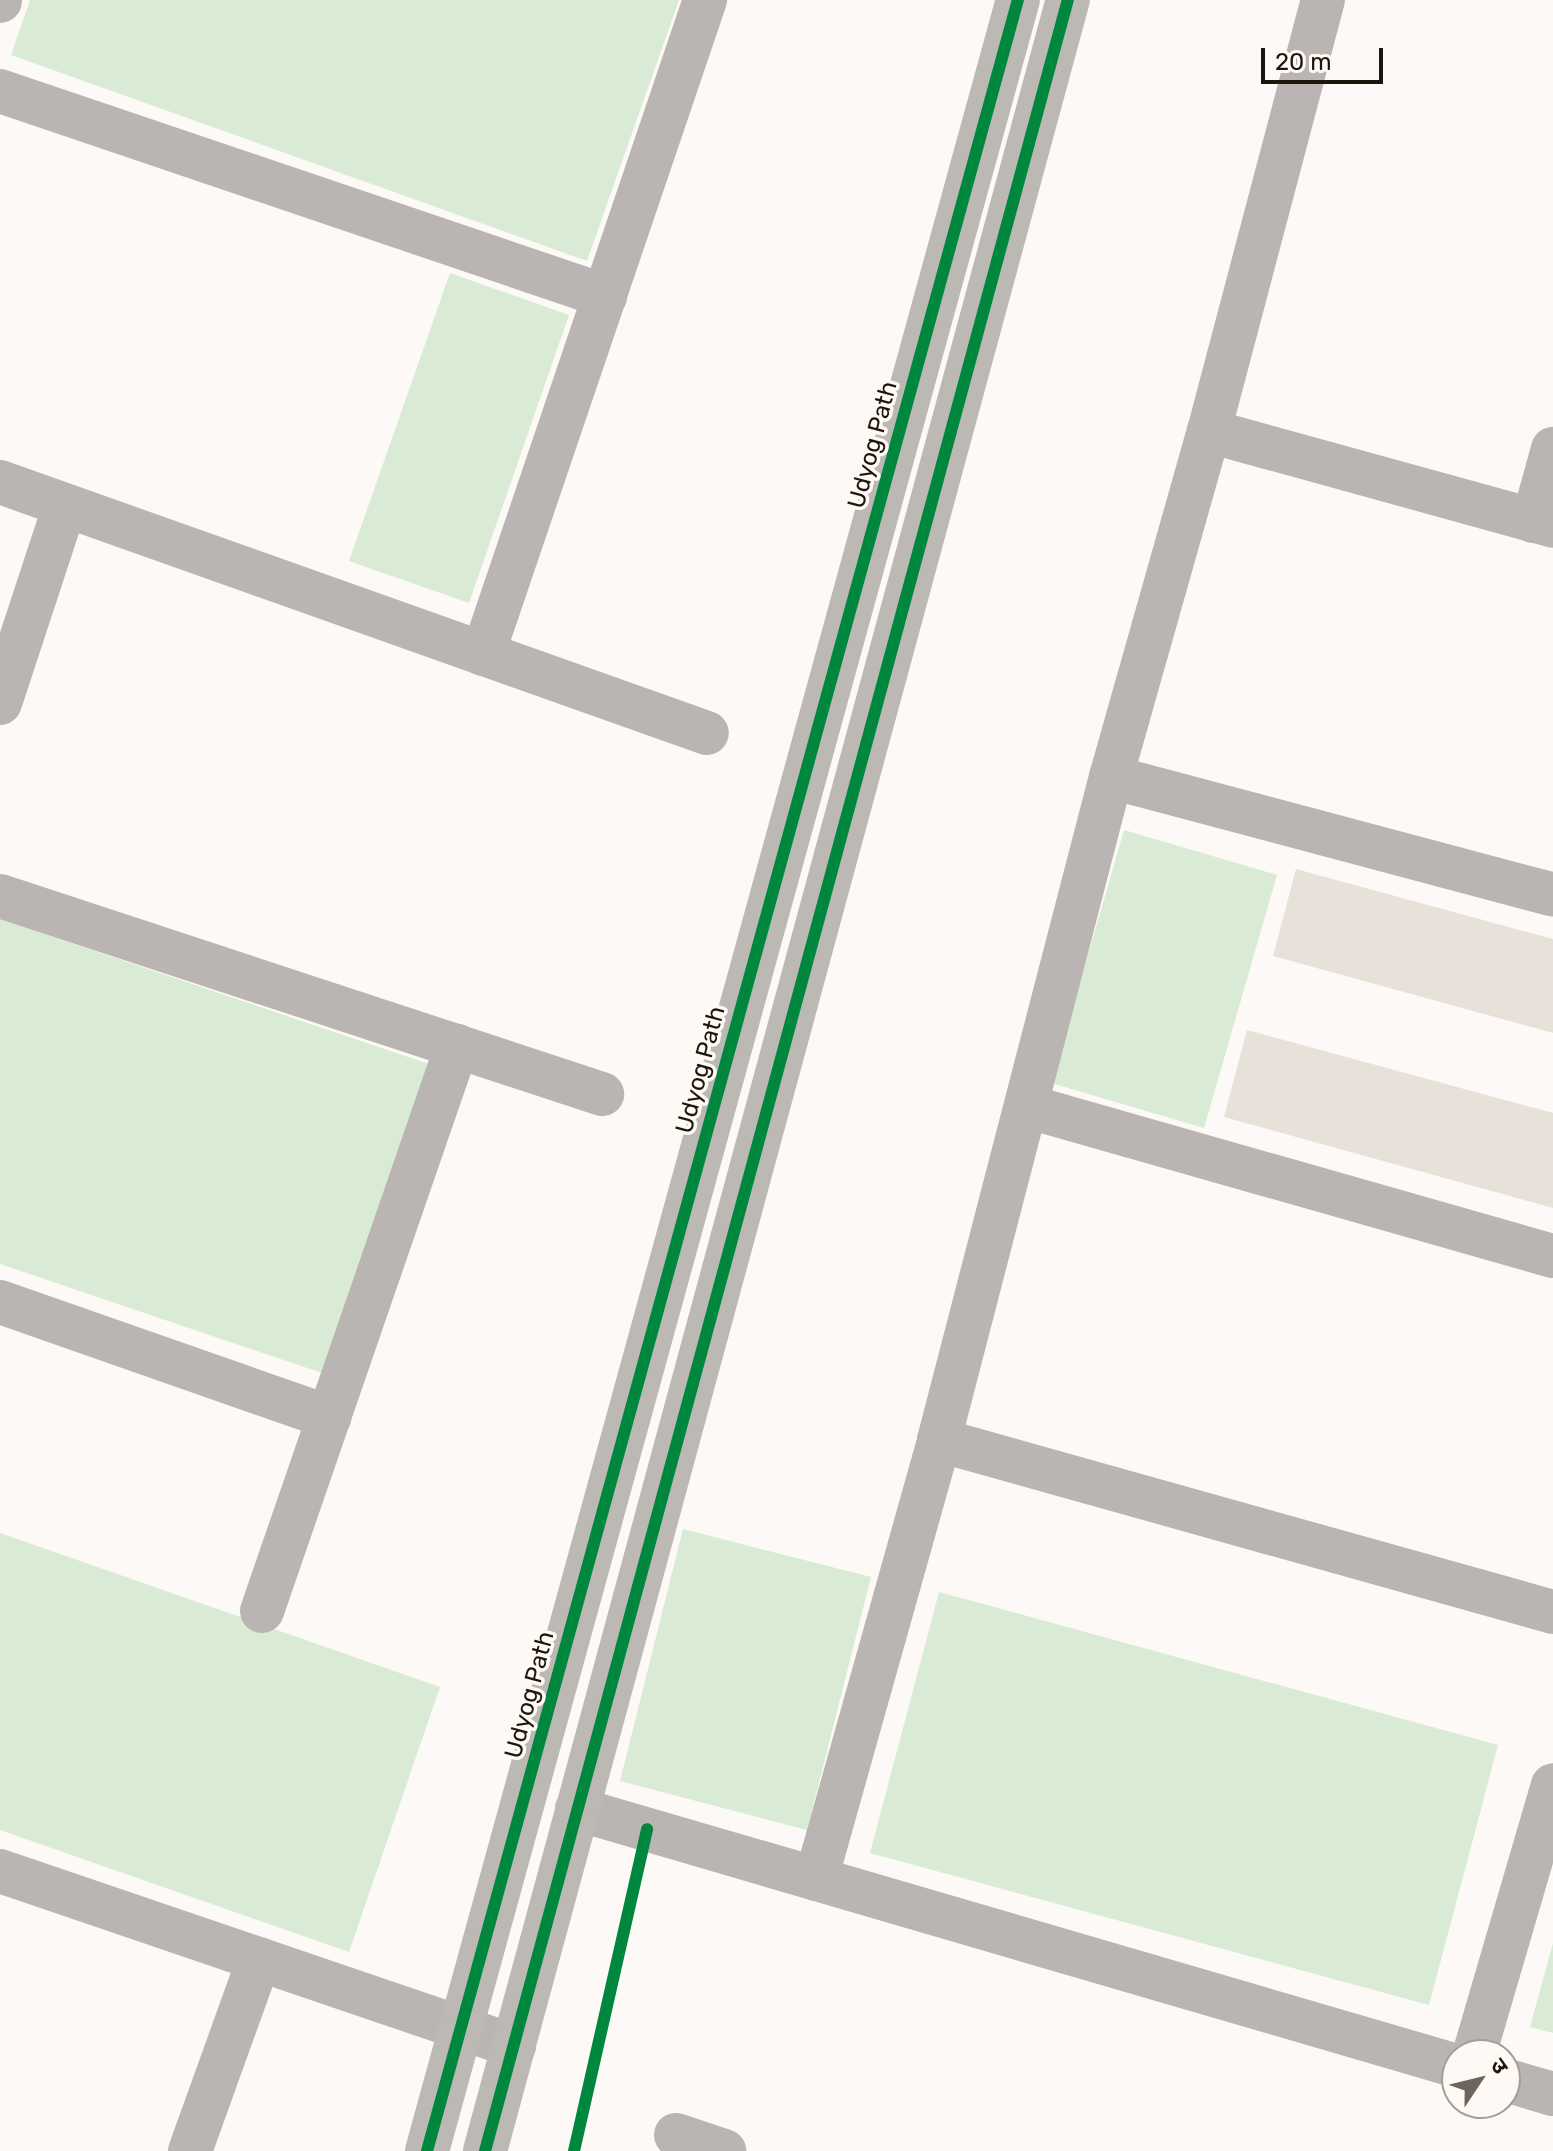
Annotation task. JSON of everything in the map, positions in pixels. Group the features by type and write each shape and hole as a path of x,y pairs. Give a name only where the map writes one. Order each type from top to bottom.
{"main road":[{"name":"Udyog Path","path":"427,2151 1018,0"},
{"path":"485,2151 1068,0"}],"street":[{"path":"483,654 705,0"},
{"path":"816,1879 939,1440 1111,777 1209,431 1323,0"},
{"path":"0,91 605,296"},
{"path":"1209,431 1543,524 1553,449"},
{"path":"0,482 707,733"},
{"path":"0,703 65,505"},
{"path":"1111,777 1553,895"},
{"path":"0,896 602,1094"},
{"path":"262,1611 457,1046"},
{"path":"1026,1106 1553,1256"},
{"path":"0,1302 329,1417"},
{"path":"939,1440 1553,1612"},
{"path":"1479,2039 1553,1785"},
{"path":"577,1809 1441,2061"},
{"path":"0,1871 514,2046"},
{"path":"190,2151 259,1959"},
{"path":"1521,2085 1553,2094"},
{"path":"676,2135 724,2151"}],"green space":[{"path":"30,0 679,0 587,261 11,55"},
{"path":"450,273 569,315 469,603 349,561"},
{"path":"1124,830 1277,875 1204,1128 1051,1083"},
{"path":"0,919 429,1064 325,1374 0,1264"},
{"path":"683,1529 871,1577 807,1830 620,1781"},
{"path":"0,1533 440,1687 349,1952 0,1830"},
{"path":"939,1592 1498,1745 1429,2005 870,1853"},
{"path":"1553,1943 1553,2033 1530,2027"}],"building":[{"path":"1296,869 1553,939 1553,1033 1273,956"},
{"path":"1247,1030 1553,1113 1553,1208 1224,1117"}],"cycle path":[{"path":"427,2151 1018,0"},
{"path":"485,2151 1068,0"},
{"path":"574,2151 647,1829"}]}
